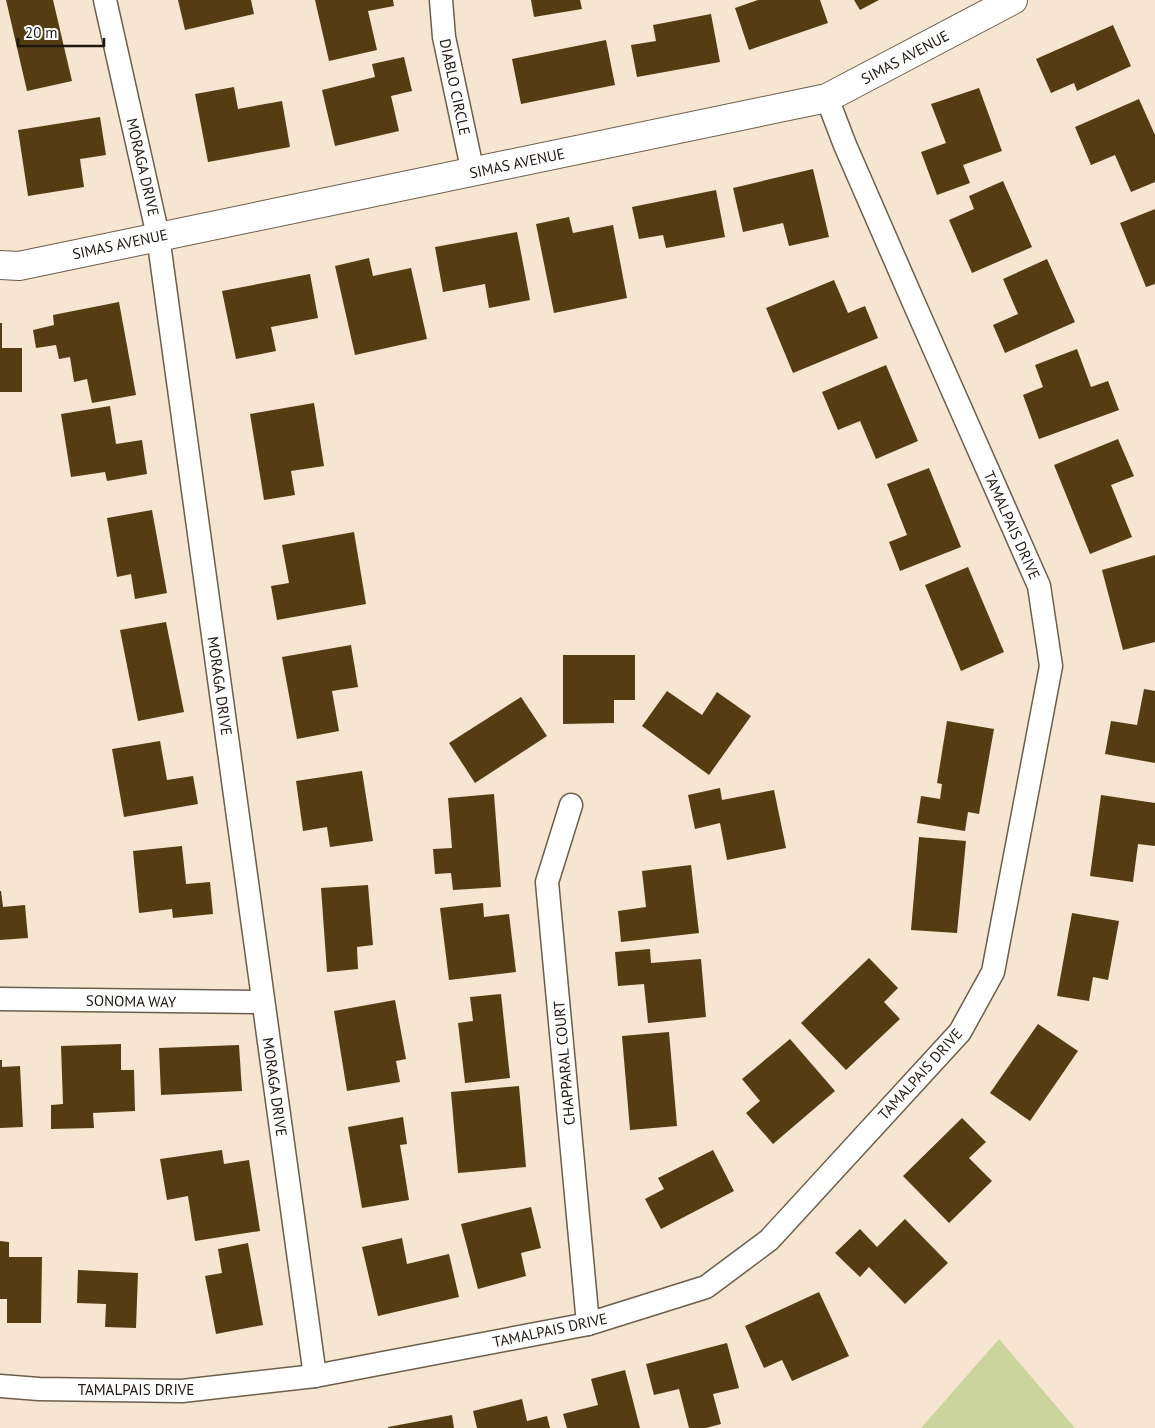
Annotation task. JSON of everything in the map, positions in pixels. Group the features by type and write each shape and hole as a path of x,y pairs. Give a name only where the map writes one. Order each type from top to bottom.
{"street":[{"name":"MORAGA DRIVE","path":"105,0 158,236 315,1376"},
{"name":"DIABLO CIRCLE","path":"441,0 444,37 473,173"},
{"name":"SIMAS AVENUE","path":"0,264 19,266 827,98 1013,0"},
{"name":"TAMALPAIS DRIVE","path":"0,1386 40,1389 182,1392 315,1376 588,1324 706,1287 769,1240 960,1032 993,972 1051,666 1039,586 913,302 845,145 827,98"},
{"name":"CHAPPARAL COURT","path":"571,805 547,882 588,1324"},
{"name":"SONOMA WAY","path":"0,999 263,1002"}],"green space":[{"path":"999,1339 1075,1428 921,1428"}],"building":[{"path":"6,0 53,0 72,81 27,91"},
{"path":"178,0 251,0 254,14 185,30"},
{"path":"315,0 393,0 394,6 368,11 377,50 329,61"},
{"path":"531,0 580,0 582,9 534,17"},
{"path":"758,0 820,0 828,23 749,50 735,8"},
{"path":"854,0 879,0 860,10"},
{"path":"711,14 720,62 637,77 631,45 656,41 653,25"},
{"path":"1113,25 1131,66 1077,91 1074,83 1051,93 1036,59"},
{"path":"606,40 615,85 521,104 512,59"},
{"path":"404,57 412,91 391,96 399,131 335,146 322,90 375,77 372,64"},
{"path":"234,87 238,109 282,101 290,147 208,162 195,94"},
{"path":"979,88 1002,151 963,165 970,183 937,195 921,152 946,143 931,104"},
{"path":"1139,99 1155,135 1155,182 1131,192 1115,155 1091,165 1075,127"},
{"path":"100,117 106,155 80,159 84,187 28,196 18,130"},
{"path":"813,169 829,237 789,246 783,223 743,232 733,188"},
{"path":"1003,181 1032,247 972,273 949,220 974,209 969,196"},
{"path":"716,190 725,237 666,248 663,235 639,239 632,207"},
{"path":"1155,209 1155,284 1146,287 1120,223"},
{"path":"569,217 573,233 613,225 627,298 554,313 536,224"},
{"path":"517,232 530,300 489,308 485,284 443,292 435,247"},
{"path":"369,258 373,276 411,268 427,339 355,355 335,266"},
{"path":"1047,259 1075,322 1005,353 993,325 1018,314 1003,279"},
{"path":"310,274 318,318 271,327 276,351 236,359 222,291"},
{"path":"834,280 848,313 865,306 878,338 793,373 766,308"},
{"path":"119,302 136,395 92,403 87,379 74,382 70,357 59,359 56,345 36,348 33,330 54,325 53,315"},
{"path":"0,323 2,323 2,348 22,348 22,392 0,392"},
{"path":"1077,349 1091,387 1108,381 1119,410 1039,439 1023,395 1043,387 1035,365"},
{"path":"886,365 918,441 876,459 860,421 838,430 822,392"},
{"path":"314,403 324,466 291,471 295,495 264,500 250,414"},
{"path":"110,406 116,444 142,440 147,474 107,481 105,472 71,477 61,414"},
{"path":"1118,439 1134,476 1111,485 1132,537 1090,554 1054,465"},
{"path":"929,468 961,547 900,571 889,542 907,535 887,484"},
{"path":"152,510 167,593 135,599 131,574 117,577 107,518"},
{"path":"354,532 366,604 277,620 271,586 289,583 282,545"},
{"path":"1155,555 1155,642 1123,650 1102,570"},
{"path":"968,567 1004,652 961,671 925,585"},
{"path":"166,622 184,712 138,721 120,630"},
{"path":"351,645 358,687 332,691 339,731 297,739 282,657"},
{"path":"563,655 635,655 635,700 614,700 614,723 563,724"},
{"path":"1144,689 1155,691 1155,763 1105,754 1111,721 1137,725"},
{"path":"667,691 702,715 717,692 751,716 709,775 642,726"},
{"path":"521,697 547,736 475,783 449,743"},
{"path":"947,721 994,729 979,814 968,812 965,831 917,823 921,796 940,799 942,784 937,783"},
{"path":"160,741 167,780 193,776 198,804 124,817 112,749"},
{"path":"362,771 373,841 330,847 327,827 303,831 296,781"},
{"path":"720,788 722,800 774,790 786,848 727,860 720,823 695,829 688,795"},
{"path":"494,794 501,887 453,890 451,873 435,874 433,849 452,848 448,798"},
{"path":"1101,795 1155,803 1155,846 1138,844 1133,882 1090,876"},
{"path":"919,837 966,841 957,933 911,930"},
{"path":"182,846 186,884 210,882 213,914 173,918 172,909 139,913 133,851"},
{"path":"691,865 699,933 621,942 618,911 646,907 642,871"},
{"path":"368,885 373,945 357,947 358,969 327,972 321,888"},
{"path":"0,891 3,907 25,905 28,938 0,940"},
{"path":"483,903 484,917 509,914 516,972 449,980 440,908"},
{"path":"1072,913 1119,921 1108,980 1093,977 1089,1001 1057,996"},
{"path":"650,949 651,963 701,959 706,1017 648,1023 644,984 618,986 615,952"},
{"path":"869,958 898,988 884,1002 900,1019 846,1070 801,1023"},
{"path":"501,994 510,1078 465,1083 458,1023 473,1021 470,997"},
{"path":"395,1000 406,1059 396,1061 400,1082 347,1091 334,1011"},
{"path":"1038,1024 1078,1051 1030,1121 990,1093"},
{"path":"669,1032 677,1126 630,1130 622,1036"},
{"path":"790,1039 835,1091 773,1144 746,1113 760,1101 742,1079"},
{"path":"121,1044 121,1070 134,1070 135,1111 93,1113 94,1128 51,1129 51,1105 63,1104 61,1046"},
{"path":"239,1045 242,1091 161,1095 159,1048"},
{"path":"0,1060 2,1060 2,1067 20,1066 23,1127 0,1128"},
{"path":"519,1086 526,1167 458,1173 451,1092"},
{"path":"403,1117 407,1144 400,1145 409,1200 362,1208 348,1127"},
{"path":"962,1118 986,1142 969,1158 992,1181 949,1223 903,1176"},
{"path":"222,1150 224,1164 249,1160 260,1231 195,1241 188,1196 167,1200 160,1159"},
{"path":"713,1150 734,1191 661,1229 645,1199 664,1189 658,1178"},
{"path":"531,1207 541,1248 521,1253 526,1276 478,1289 461,1224"},
{"path":"905,1219 948,1263 905,1304 869,1267 860,1277 835,1253 860,1229 877,1247"},
{"path":"402,1238 407,1264 449,1254 459,1297 378,1316 362,1247"},
{"path":"0,1241 9,1242 9,1257 42,1257 41,1323 7,1323 7,1299 0,1299"},
{"path":"248,1243 263,1325 216,1334 205,1276 222,1273 218,1249"},
{"path":"78,1270 138,1273 136,1328 105,1327 106,1304 77,1303"},
{"path":"819,1292 849,1356 792,1381 782,1360 764,1368 745,1326"},
{"path":"727,1343 739,1388 713,1394 721,1424 706,1428 689,1428 679,1389 654,1395 646,1364"},
{"path":"625,1370 640,1428 567,1428 563,1414 598,1405 591,1379"},
{"path":"522,1399 527,1421 547,1416 550,1428 477,1428 473,1411"},
{"path":"452,1415 454,1428 388,1428 388,1427"}]}
